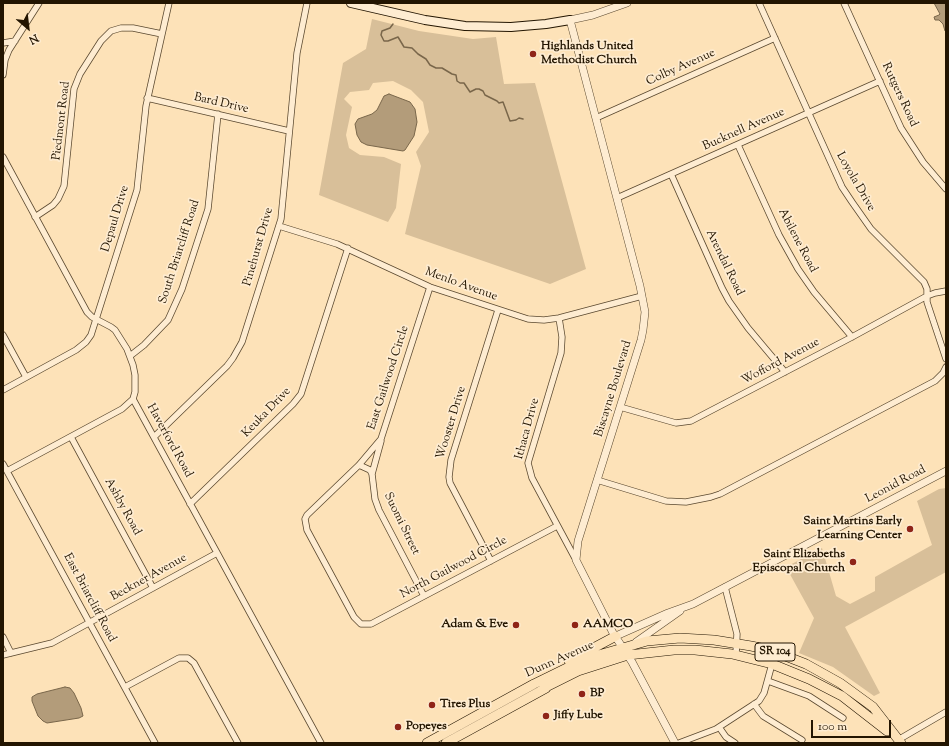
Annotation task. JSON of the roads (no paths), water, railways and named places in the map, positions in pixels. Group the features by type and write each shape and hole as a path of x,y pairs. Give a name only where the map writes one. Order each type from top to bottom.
{"main road":[{"path":"351,3 425,20 476,27 529,26 570,20"},
{"path":"534,684 541,677 616,636"},
{"name":"Dunn Avenue","path":"446,743 578,671 625,652 647,641 673,639 708,639 737,643 770,650 814,668 840,683 873,707 899,741"},
{"name":"Dunn Avenue","path":"427,743 436,740 534,684 579,662 625,652 674,650 695,650 736,654 772,664 809,679 842,696 899,741"},
{"path":"809,679 814,668"},
{"path":"504,711 518,699 520,695 519,692"}],"street":[{"path":"3,75 4,58 38,3"},
{"name":"Depaul Drive","path":"3,390 79,348 91,335 137,190 147,98 169,3"},
{"name":"Pinehurst Drive","path":"154,437 227,366 242,342 279,226 297,53 307,3"},
{"path":"570,20 593,15 627,3"},
{"name":"Loyola Drive","path":"759,3 835,172 852,202 882,242 919,276 927,289 927,302 946,359"},
{"name":"Rutgers Road","path":"844,3 901,128 923,162 946,189"},
{"name":"Biscayne Boulevard","path":"570,20 642,296 644,312 643,330 578,541 576,560"},
{"name":"Piedmont Road","path":"35,217 53,205 58,199 64,186 76,85 80,74 101,41 111,31 121,28 133,28 162,34"},
{"name":"Colby Avenue","path":"596,118 775,38"},
{"path":"3,43 15,41"},
{"name":"Bucknell Avenue","path":"617,198 880,81"},
{"name":"Bard Drive","path":"147,98 289,131"},
{"name":"South Briarcliff Road","path":"130,356 144,345 168,320 182,289 208,209 218,114"},
{"name":"Abilene Road","path":"738,145 779,235 798,269 814,292 852,337"},
{"name":"Haverford Road","path":"3,157 88,312 96,320 115,330 130,356 136,381 133,399 321,743"},
{"name":"Arendal Road","path":"671,174 729,301 748,328 785,372"},
{"name":"Menlo Avenue","path":"279,226 348,248 430,287 498,310 537,320 559,318 642,296"},
{"name":"Keuka Drive","path":"190,504 293,404 301,394 348,248"},
{"name":"East Gailwood Circle","path":"361,624 354,618 307,530 305,522 307,514 359,465 381,439 430,287"},
{"name":"Wofford Avenue","path":"620,407 676,423 692,421 927,296 946,291"},
{"name":"Wooster Drive","path":"491,561 450,483 449,477 451,460 498,310"},
{"name":"Ithaca Drive","path":"559,318 562,337 561,353 528,464 532,478 576,560"},
{"path":"3,335 26,377"},
{"path":"598,480 666,501 686,502 711,497 720,494 935,381 944,373 946,367"},
{"path":"7,471 122,409 133,399"},
{"name":"Ashby Road","path":"71,437 154,588"},
{"path":"372,474 381,439"},
{"name":"East Briarcliff Road","path":"3,464 155,743"},
{"path":"359,465 370,470 372,474"},
{"name":"Leonid Road","path":"616,636 685,607 725,587 946,471"},
{"name":"Suomi Street","path":"372,474 375,498 379,510 424,596"},
{"name":"North Gailwood Circle","path":"361,624 371,624 557,526"},
{"name":"Beckner Avenue","path":"3,655 46,646 217,553"},
{"path":"576,560 675,743"},
{"path":"725,587 737,634 736,654"},
{"name":"Leonid Road","path":"625,652 685,607"},
{"path":"3,637 12,653"},
{"path":"125,688 179,658 183,657 191,660 238,743"},
{"path":"679,743 693,741 711,732 754,704 762,696 768,681 772,664"},
{"path":"768,681 809,696 843,718"},
{"path":"754,704 764,716 802,740"},
{"path":"899,741 946,712"},
{"path":"719,727 726,737 734,743"}],"waterway":[{"path":"393,24 390,28 382,31 381,35 384,41 398,37 404,47 412,48 426,59 430,65 436,68 442,68 456,75 457,81 464,83 470,92 479,89 483,91 485,95 499,103 503,102 510,121 519,118 523,119"}],"place":[{"name":"Highlands United Methodist Church","path":"533,54"},
{"name":"Saint Martins Early Learning Center","path":"910,529"},
{"name":"Saint Elizabeths Episcopal Church","path":"853,562"},
{"name":"Adam & Eve","path":"516,625"},
{"name":"AAMCO","path":"575,625"},
{"name":"BP","path":"582,694"},
{"name":"Tires Plus","path":"432,705"},
{"name":"Jiffy Lube","path":"546,716"},
{"name":"Popeyes","path":"398,727"}]}
